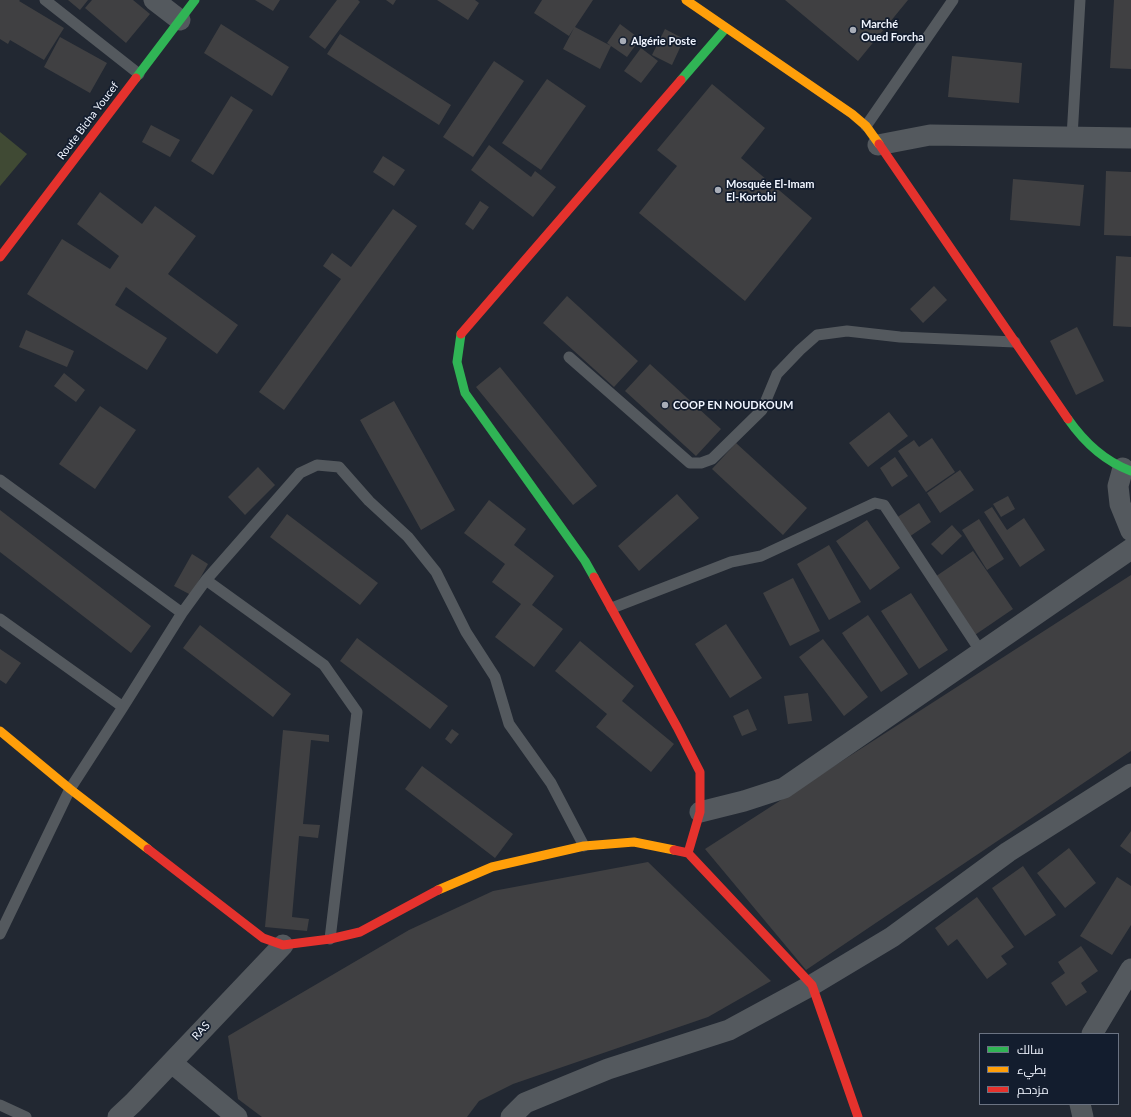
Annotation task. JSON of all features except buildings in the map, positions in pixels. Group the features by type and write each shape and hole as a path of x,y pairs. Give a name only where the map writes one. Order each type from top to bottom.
{"street":[{"path":"154,0 180,20"},
{"name":"Route Bicha Youcef","path":"0,257 195,0"},
{"path":"686,0 852,114 866,126 1070,423 1086,443 1105,458 1127,470 1118,486 1120,504 1131,531"},
{"path":"688,853 700,812 700,772 677,727 585,561 465,393 456,362 461,333 726,28"},
{"path":"878,145 930,135 1131,138"},
{"path":"700,812 744,801 784,788 1131,549"},
{"path":"0,731 70,789 262,938 283,945 330,939 360,932 442,888 492,867 584,846 634,842 688,853 812,985 858,1117"},
{"path":"511,1117 525,1103 608,1070 729,1030 812,985 892,937 1008,852 1131,774"},
{"name":"RAS","path":"118,1117 172,1063 283,945"},
{"path":"1093,1033 1131,969"},
{"path":"172,1063 237,1117"},
{"path":"1080,1105 1083,1117"}],"lane":[{"path":"46,0 139,74"},
{"path":"700,10 708,0"},
{"path":"866,126 953,0"},
{"path":"1072,137 1080,0"},
{"path":"569,357 690,463 701,463 712,459 762,410 777,374 817,334 847,331 900,337 1015,342"},
{"path":"0,934 70,789 182,613 206,580 300,473 317,466 339,467 369,501 408,537 436,572 466,632 494,676 509,724 551,783 584,846"},
{"path":"0,480 182,613"},
{"path":"612,608 731,562 761,556 875,503 884,505 981,652"},
{"path":"206,580 324,665 357,712 330,939"},
{"path":"0,619 123,707"},
{"path":"0,1105 26,1117"}],"green space":[{"path":"0,132 27,154 0,186"}],"traffic: fast":[{"path":"136,78 195,0"},
{"path":"681,80 726,28"},
{"path":"461,334 457,362 465,393 585,561 594,577"},
{"path":"1068,419 1095,450 1112,462 1131,471"}],"traffic: slow":[{"path":"686,0 852,114 866,126 879,144"},
{"path":"0,731 70,789 148,849"},
{"path":"438,890 492,867 584,846 634,842 674,850"}],"traffic: jam":[{"path":"0,257 136,78"},
{"path":"461,334 681,80"},
{"path":"879,144 1068,419"},
{"path":"594,577 677,727 700,772 700,812 688,853"},
{"path":"148,849 263,938 283,945 330,939 360,932 438,890"},
{"path":"674,850 688,853 812,985 858,1117"}],"place":[{"name":"Marché Oued Forcha","path":"853,30"},
{"name":"Algérie Poste","path":"623,41"},
{"name":"Mosquée El-Imam El-Kortobi","path":"718,190"},
{"name":"COOP EN NOUDKOUM","path":"665,405"}]}
